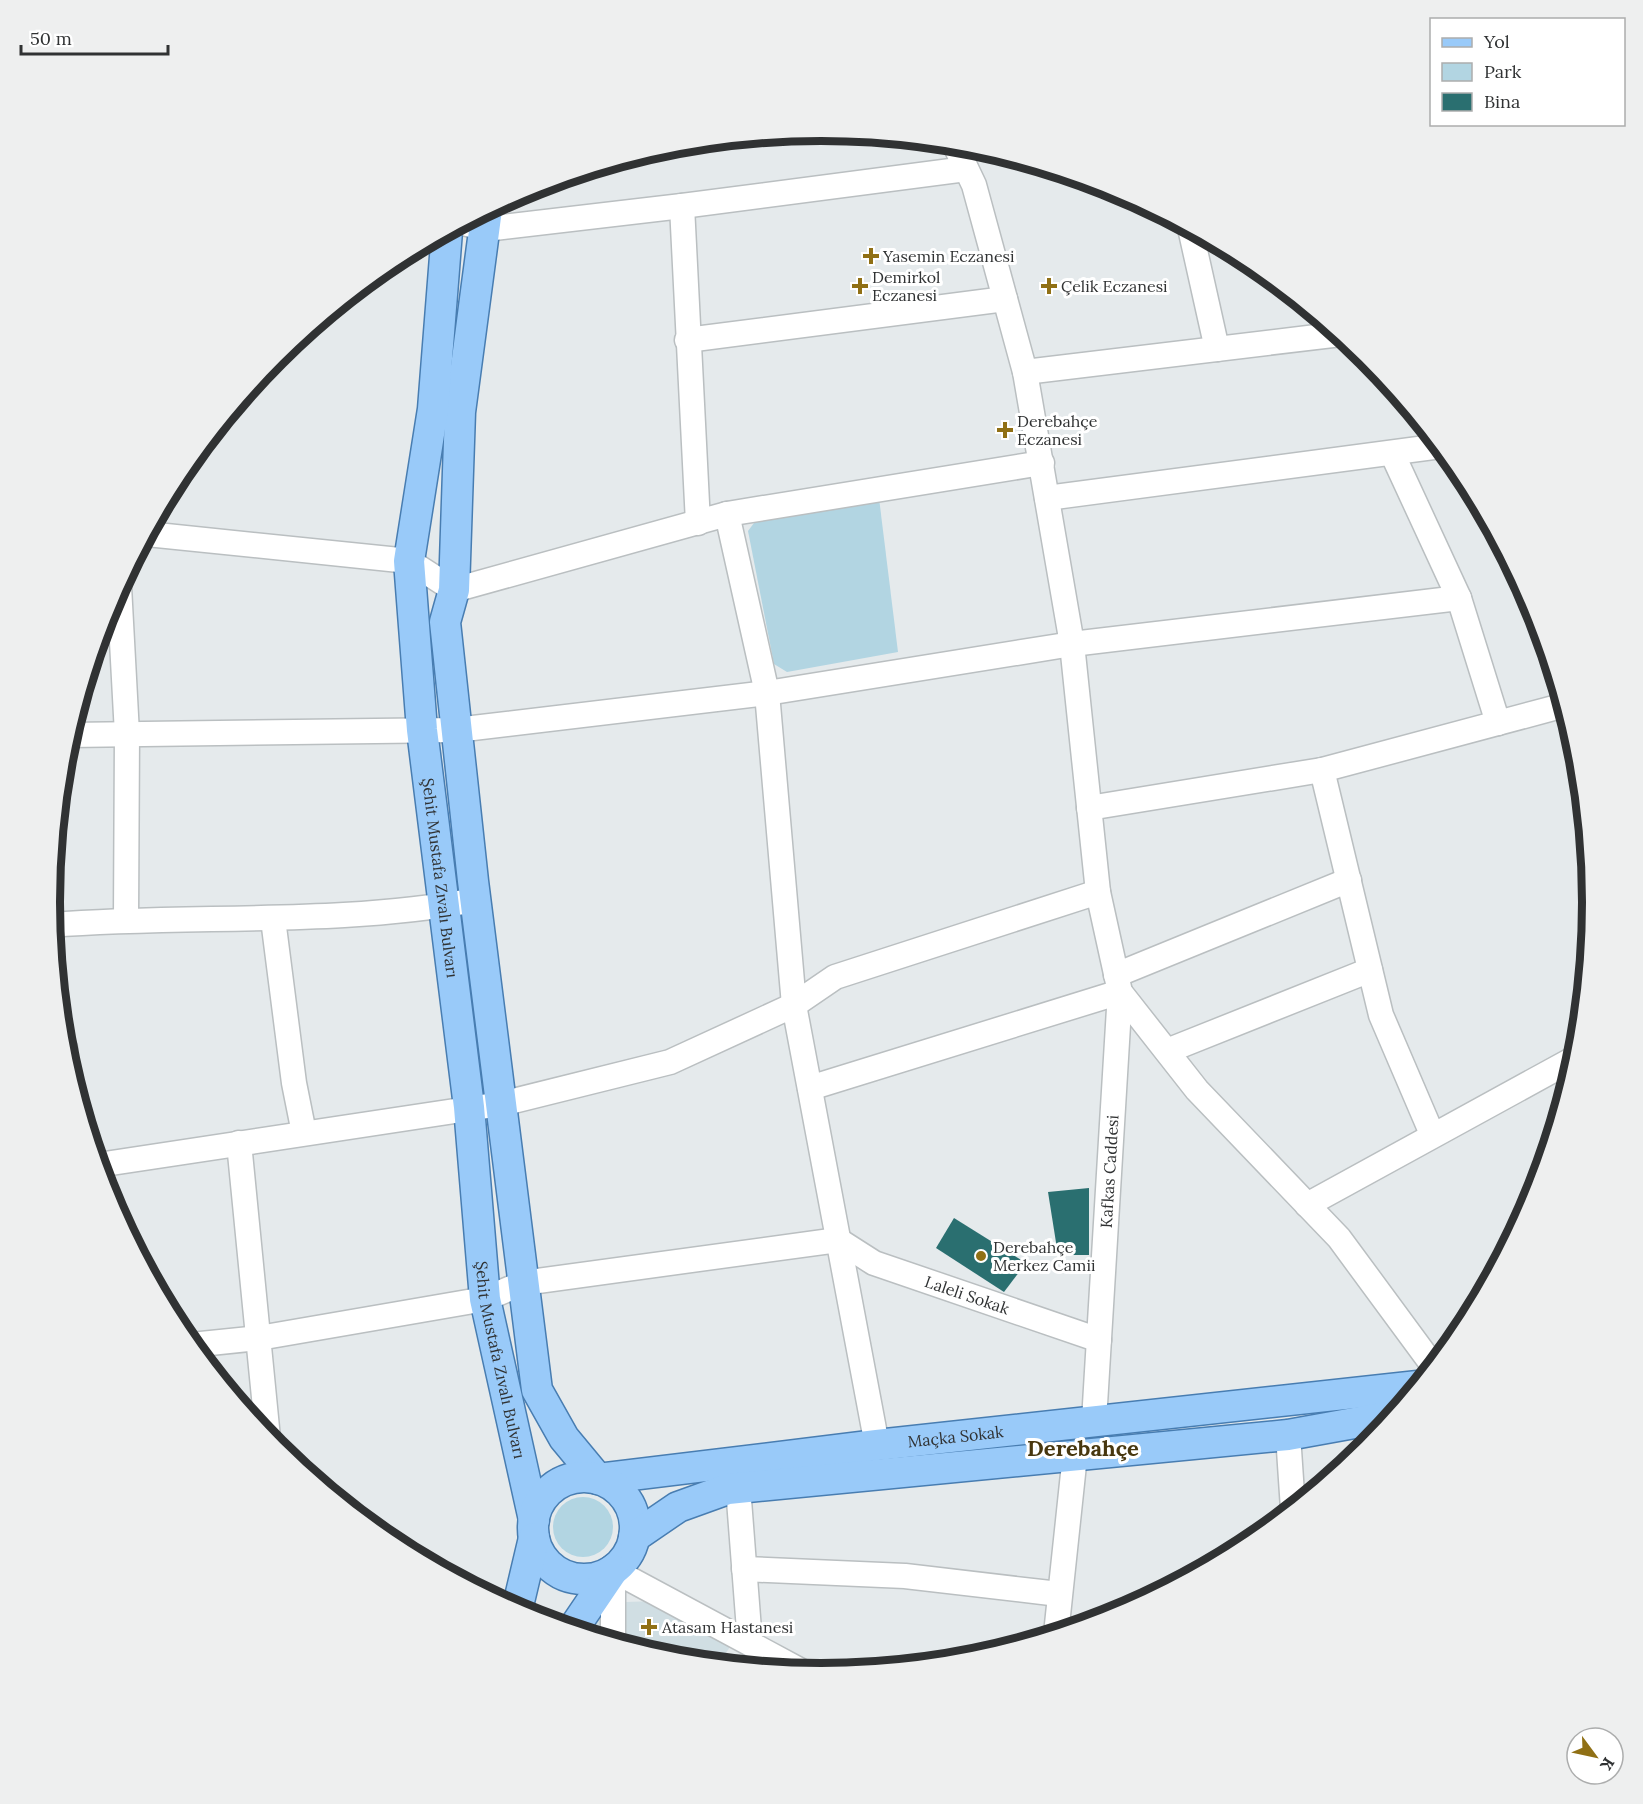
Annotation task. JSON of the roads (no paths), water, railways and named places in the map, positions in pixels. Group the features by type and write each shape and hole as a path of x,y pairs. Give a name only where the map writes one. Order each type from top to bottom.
{"main road":[{"name":"Şehit Mustafa Zıvalı Bulvarı","path":"479,222 460,412 454,590 445,622 475,900 537,1390 564,1438 598,1479"},
{"name":"Şehit Mustafa Zıvalı Bulvarı","path":"446,240 433,409 409,561 422,730 446,906 469,1107 485,1299 534,1529 519,1601"},
{"name":"Maçka Sokak","path":"598,1479 877,1445 1408,1387"},
{"name":"Maçka Sokak","path":"634,1537 678,1507 738,1487 1288,1435 1381,1418"},
{"path":"577,1623 613,1570 623,1561 634,1537 634,1522 623,1495 612,1485 598,1479 581,1477 564,1481 550,1490 539,1504 534,1529 545,1560 564,1575 589,1578 613,1570"}],"street":[{"path":"959,153 974,185 1025,372 1072,644 1098,892 1118,984 1197,1090 1339,1238 1430,1361"},
{"path":"484,220 682,206 966,169"},
{"path":"682,206 698,523"},
{"path":"1192,238 1217,349"},
{"path":"687,340 1005,299"},
{"path":"1025,372 1330,335"},
{"path":"1047,498 1433,447"},
{"path":"1392,453 1459,598 1498,723"},
{"path":"155,535 409,561 454,590 727,514 1042,463"},
{"path":"727,514 766,693 794,1005 877,1445"},
{"path":"79,735 456,730 766,693 1072,644 1459,598"},
{"path":"120,606 127,734 126,919"},
{"path":"1089,808 1322,770 1557,707"},
{"path":"1322,770 1381,1015 1432,1134"},
{"path":"810,1088 1118,984 1348,880"},
{"path":"107,1164 469,1107 501,1104 670,1062 794,1005 835,977 1098,892"},
{"path":"61,924 126,919 273,919 446,906 475,900"},
{"path":"273,919 294,1083 304,1133"},
{"path":"1167,1051 1370,970"},
{"name":"Kafkas Caddesi","path":"1094,1421 1118,984"},
{"path":"1307,1204 1565,1063"},
{"path":"239,1143 267,1423"},
{"path":"201,1344 259,1338 485,1299 523,1283 838,1240"},
{"name":"Laleli Sokak","path":"838,1240 874,1263 1099,1340"},
{"path":"1288,1435 1292,1500"},
{"path":"1057,1626 1075,1455"},
{"path":"738,1487 750,1643"},
{"path":"744,1569 905,1576 1059,1594"},
{"path":"613,1634 613,1570 786,1663"}],"place":[{"name":"Yasemin Eczanesi","path":"871,256"},
{"name":"Demirkol Eczanesi","path":"860,286"},
{"name":"Çelik Eczanesi","path":"1049,286"},
{"name":"Derebahçe Eczanesi","path":"1005,430"},
{"name":"Derebahçe Merkez Camii","path":"981,1256"},
{"name":"Atasam Hastanesi","path":"649,1627"}],"district":[{"name":"Derebahçe","path":"1083,1448"}]}
